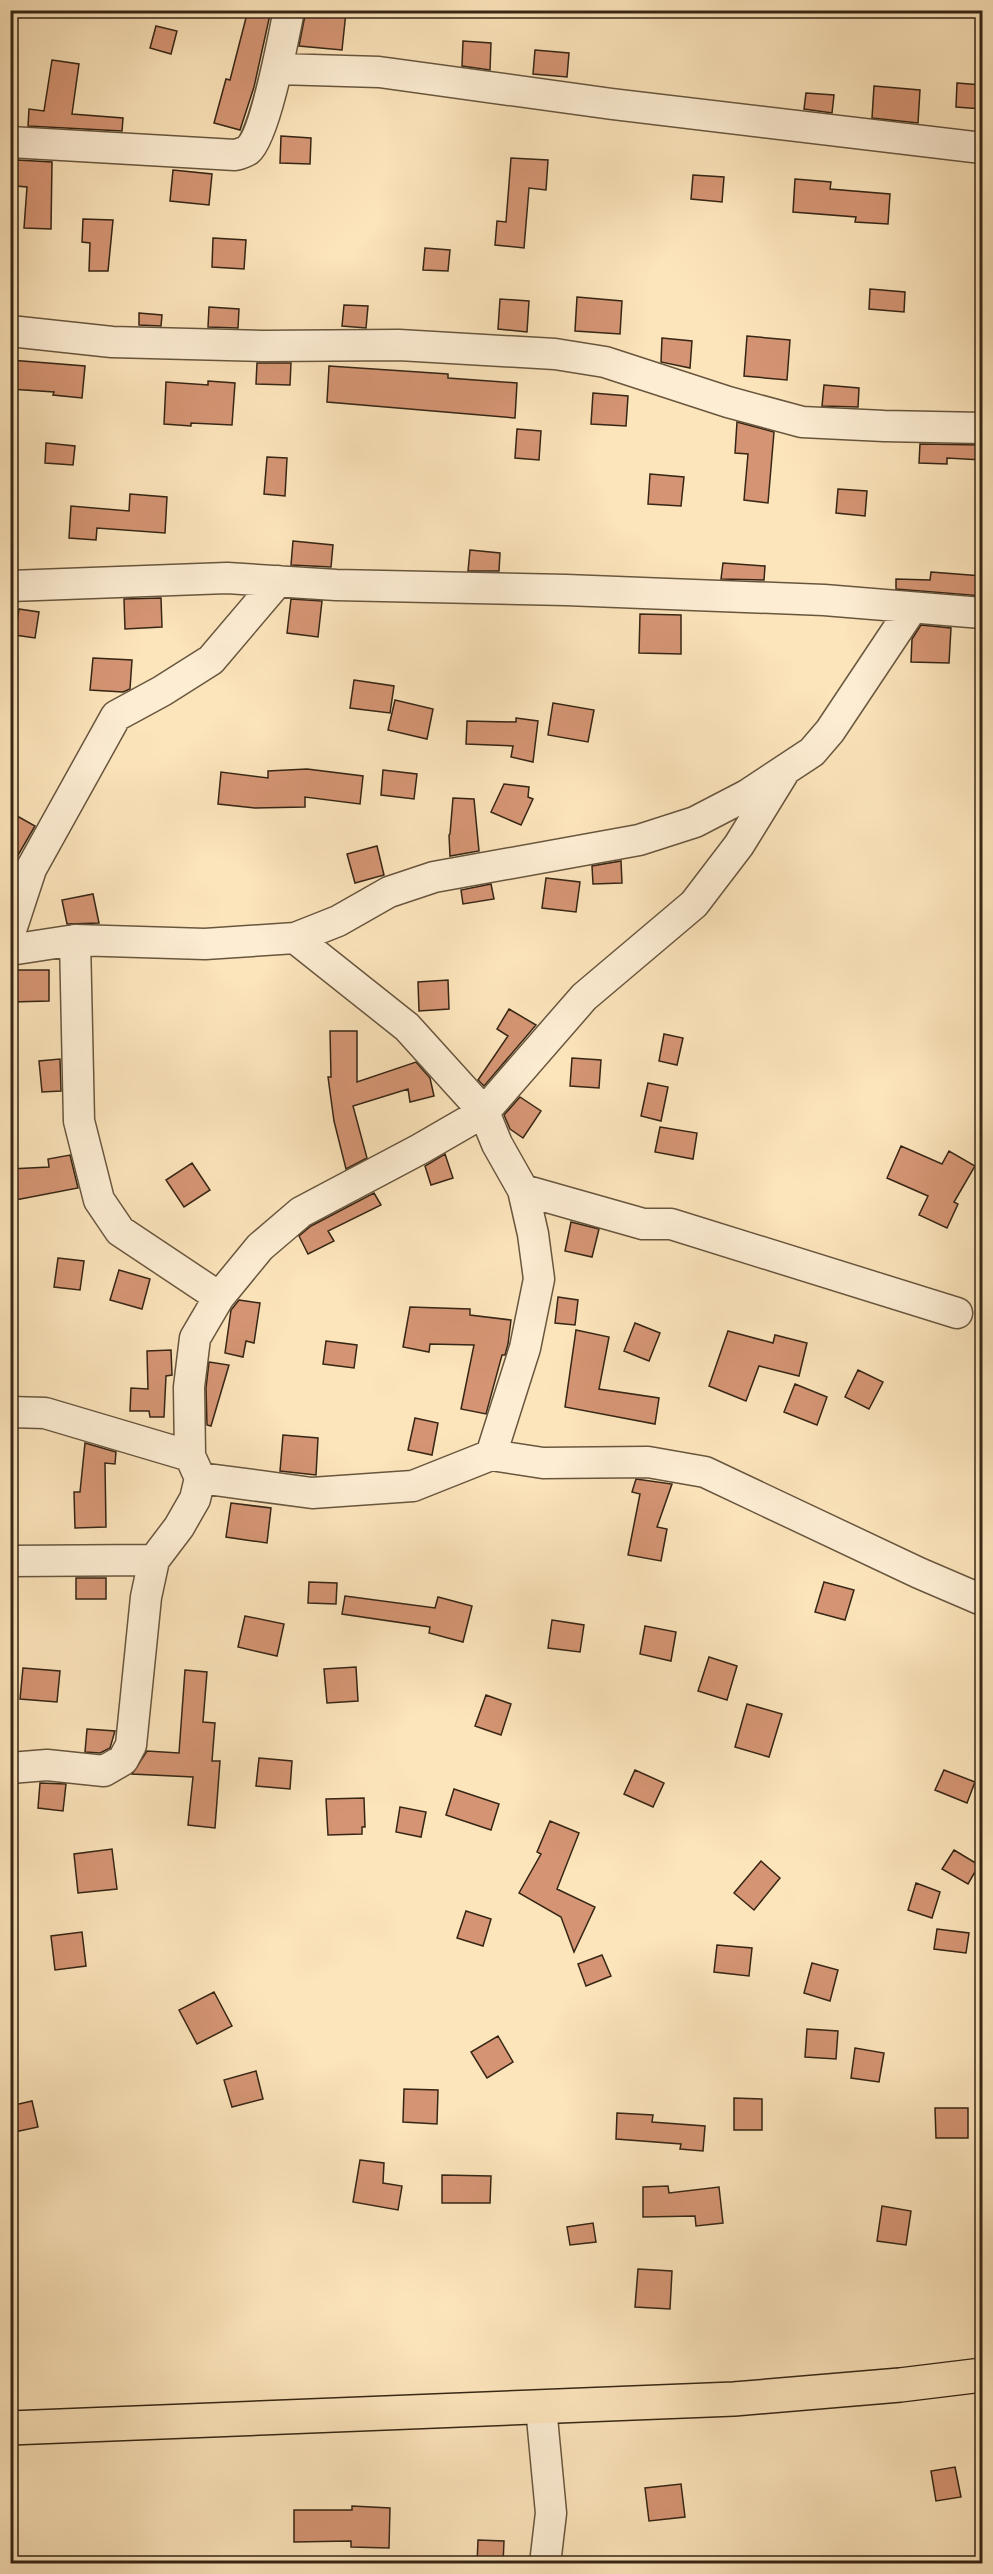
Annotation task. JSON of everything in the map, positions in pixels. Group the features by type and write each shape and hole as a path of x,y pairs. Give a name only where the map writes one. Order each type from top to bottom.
{"main road":[{"path":"10,2428 734,2399 900,2385 982,2375"}],"street":[{"path":"10,142 235,155 248,150 256,137 278,69 289,10"},
{"path":"278,69 379,72 624,105 982,148"},
{"path":"10,331 112,342 263,346 399,345 555,354 605,362 728,402 802,422 982,428"},
{"path":"10,586 227,578 824,600 982,613"},
{"path":"10,933 21,865 116,716 162,691 211,660 278,581"},
{"path":"10,950 75,940 205,944 295,938 338,921 389,892 434,877 639,840 695,822 747,795 812,752 831,731 912,608"},
{"path":"10,1768 47,1765 104,1771 123,1760 134,1734 146,1597 154,1560 179,1527 195,1499 189,1387 195,1338 219,1297 260,1247 301,1212 484,1112 584,998 694,904 739,845 784,772"},
{"path":"295,938 406,1027 484,1112 497,1144 523,1190 533,1233 538,1279 525,1348 491,1455"},
{"path":"75,940 79,1121 99,1200 120,1231 219,1297"},
{"path":"523,1190 643,1224 671,1224 957,1313"},
{"path":"10,1412 45,1413 195,1467 312,1493 413,1486 491,1455 543,1463 648,1461 705,1472 919,1573 982,1600"},
{"path":"10,1561 154,1560"},
{"path":"541,2407 551,2513 545,2564"}],"building":[{"path":"248,10 271,10 254,87 240,130 214,123 226,79 230,80"},
{"path":"306,10 346,12 342,50 299,46"},
{"path":"156,26 177,31 171,54 150,48"},
{"path":"463,41 491,43 490,70 462,66"},
{"path":"535,50 569,53 567,77 533,74"},
{"path":"52,60 79,64 72,114 123,118 122,131 28,126 29,109 44,111"},
{"path":"957,83 982,85 982,109 956,107"},
{"path":"874,86 920,90 918,123 872,118"},
{"path":"806,93 834,95 832,113 804,109"},
{"path":"281,136 311,138 310,164 280,163"},
{"path":"511,158 548,160 546,190 529,188 524,248 495,245 497,221 506,222"},
{"path":"17,160 52,162 51,229 24,228 27,187 16,186"},
{"path":"173,170 212,174 209,205 170,201"},
{"path":"693,175 724,177 722,202 691,199"},
{"path":"795,179 831,182 830,189 890,194 888,224 855,222 856,217 793,212"},
{"path":"83,219 113,220 108,271 89,271 90,243 82,242"},
{"path":"213,238 246,240 244,269 212,267"},
{"path":"425,248 450,250 448,271 423,270"},
{"path":"870,289 905,292 904,312 869,309"},
{"path":"577,297 622,301 620,334 575,331"},
{"path":"500,299 529,301 527,332 498,329"},
{"path":"344,305 368,306 366,328 342,326"},
{"path":"209,307 239,309 238,328 208,327"},
{"path":"139,313 162,315 161,326 139,325"},
{"path":"747,336 790,340 787,380 744,376"},
{"path":"662,338 692,341 690,368 661,362"},
{"path":"10,360 85,366 82,398 53,395 54,392 10,389"},
{"path":"257,363 291,363 290,385 256,384"},
{"path":"329,366 448,374 448,378 517,383 515,418 327,402"},
{"path":"208,381 235,383 232,425 164,424 166,382 208,385"},
{"path":"824,385 859,388 858,407 822,406"},
{"path":"593,393 628,396 626,426 591,424"},
{"path":"737,422 774,432 768,503 744,500 748,454 735,453"},
{"path":"517,429 541,431 539,460 515,458"},
{"path":"46,443 75,446 73,465 45,463"},
{"path":"920,444 982,445 982,460 947,458 947,464 919,463"},
{"path":"267,457 287,458 285,496 264,494"},
{"path":"650,474 684,477 681,506 648,504"},
{"path":"838,489 867,491 865,516 836,513"},
{"path":"130,494 167,497 165,533 97,528 96,540 69,538 71,506 129,511"},
{"path":"293,541 333,545 331,567 291,565"},
{"path":"470,550 500,553 499,571 468,571"},
{"path":"723,563 765,566 764,580 721,579"},
{"path":"931,572 982,576 982,596 896,589 896,579 930,580"},
{"path":"161,598 162,627 125,629 124,599"},
{"path":"291,599 322,601 318,637 287,633"},
{"path":"19,609 39,612 35,638 15,635"},
{"path":"640,614 681,615 681,654 639,653"},
{"path":"921,625 951,628 949,663 911,662 912,639"},
{"path":"93,658 132,660 130,689 123,692 90,690"},
{"path":"354,680 394,686 390,713 350,708"},
{"path":"395,700 433,709 427,739 388,730"},
{"path":"553,703 594,710 588,742 548,735"},
{"path":"516,718 538,721 533,762 511,757 513,746 466,744 467,721 516,722"},
{"path":"307,769 363,776 360,804 305,797 305,807 255,808 218,804 221,772 268,778 268,771"},
{"path":"383,770 417,774 414,799 381,795"},
{"path":"504,784 529,787 528,797 533,799 521,825 491,812"},
{"path":"453,798 474,799 479,851 450,856 449,835"},
{"path":"10,812 35,826 10,869"},
{"path":"377,846 384,875 355,883 347,854"},
{"path":"621,861 622,883 593,884 592,866"},
{"path":"546,878 580,882 576,912 542,908"},
{"path":"491,884 494,899 463,904 461,890"},
{"path":"93,894 99,923 67,924 62,900"},
{"path":"10,970 49,970 49,1001 11,1002"},
{"path":"448,980 449,1009 419,1011 418,982"},
{"path":"509,1009 536,1025 484,1086 478,1080 508,1036 497,1029"},
{"path":"330,1031 357,1031 357,1082 416,1062 430,1078 434,1096 410,1102 408,1089 353,1106 367,1158 346,1169 334,1121 328,1077 331,1077"},
{"path":"664,1034 683,1038 677,1065 659,1061"},
{"path":"572,1058 601,1060 599,1088 570,1086"},
{"path":"60,1059 61,1091 42,1092 39,1061"},
{"path":"648,1083 668,1087 661,1121 641,1116"},
{"path":"520,1097 541,1111 523,1138 510,1129 504,1115"},
{"path":"660,1127 697,1133 693,1159 655,1152"},
{"path":"901,1146 942,1164 949,1151 975,1166 954,1202 958,1204 947,1228 919,1215 928,1196 887,1178"},
{"path":"445,1154 453,1178 431,1185 425,1166"},
{"path":"70,1155 78,1188 10,1201 10,1169 49,1167 48,1159"},
{"path":"192,1163 210,1190 184,1207 166,1180"},
{"path":"374,1193 381,1205 328,1231 334,1241 308,1254 299,1236 311,1226"},
{"path":"571,1222 599,1229 592,1257 565,1251"},
{"path":"58,1258 84,1261 80,1290 54,1287"},
{"path":"119,1270 150,1279 142,1309 110,1300"},
{"path":"558,1297 578,1300 575,1325 555,1323"},
{"path":"239,1300 260,1303 254,1343 246,1341 243,1357 225,1353 231,1310"},
{"path":"410,1307 470,1309 470,1315 511,1320 508,1344 505,1355 502,1355 486,1414 461,1409 474,1345 430,1344 429,1352 403,1347"},
{"path":"635,1323 660,1333 649,1361 624,1351"},
{"path":"576,1330 609,1337 599,1389 659,1398 655,1424 565,1407"},
{"path":"728,1331 773,1343 775,1335 807,1343 799,1376 759,1366 746,1401 709,1386"},
{"path":"326,1341 357,1345 354,1368 323,1364"},
{"path":"171,1350 172,1375 166,1376 164,1417 150,1417 149,1411 130,1411 131,1388 148,1389 147,1351"},
{"path":"209,1362 229,1365 211,1426 207,1425 206,1388"},
{"path":"858,1370 883,1382 869,1409 845,1397"},
{"path":"795,1384 827,1397 817,1425 784,1412"},
{"path":"415,1418 438,1423 432,1455 408,1450"},
{"path":"283,1435 318,1438 316,1475 280,1471"},
{"path":"85,1443 116,1452 115,1464 105,1463 106,1527 75,1528 74,1492 80,1492"},
{"path":"636,1479 672,1484 657,1527 667,1529 661,1561 628,1555 640,1494 632,1492"},
{"path":"231,1503 271,1508 267,1543 226,1537"},
{"path":"76,1578 106,1578 106,1599 76,1599"},
{"path":"309,1582 337,1583 336,1604 308,1603"},
{"path":"824,1582 854,1590 845,1620 815,1612"},
{"path":"345,1596 435,1608 438,1597 472,1606 463,1642 429,1633 430,1627 342,1614"},
{"path":"245,1616 284,1624 277,1656 238,1647"},
{"path":"552,1620 584,1625 580,1652 548,1648"},
{"path":"645,1626 676,1632 671,1661 640,1654"},
{"path":"709,1657 737,1666 727,1700 698,1691"},
{"path":"356,1667 358,1701 327,1703 324,1669"},
{"path":"23,1668 60,1671 57,1702 20,1699"},
{"path":"185,1670 207,1672 203,1722 215,1723 212,1761 220,1761 215,1828 188,1825 193,1777 132,1774 147,1751 179,1753"},
{"path":"486,1695 511,1704 501,1735 475,1726"},
{"path":"747,1704 782,1714 769,1757 735,1747"},
{"path":"87,1729 115,1731 110,1748 100,1753 85,1752"},
{"path":"259,1758 292,1761 290,1789 256,1786"},
{"path":"635,1770 664,1783 653,1807 624,1794"},
{"path":"944,1770 975,1782 967,1803 935,1790"},
{"path":"40,1783 66,1784 63,1811 38,1808"},
{"path":"454,1789 499,1804 491,1830 446,1815"},
{"path":"364,1798 365,1827 362,1827 362,1834 328,1835 326,1799"},
{"path":"400,1807 426,1812 421,1837 396,1832"},
{"path":"550,1821 579,1833 557,1889 595,1907 574,1952 561,1917 519,1893 541,1854 537,1852"},
{"path":"112,1849 117,1889 78,1893 74,1854"},
{"path":"954,1850 979,1865 968,1884 942,1869"},
{"path":"761,1861 780,1878 754,1910 734,1893"},
{"path":"916,1883 940,1892 932,1918 908,1910"},
{"path":"466,1911 491,1919 483,1946 457,1938"},
{"path":"937,1929 969,1933 966,1953 934,1949"},
{"path":"82,1932 86,1966 55,1970 51,1936"},
{"path":"717,1945 752,1948 749,1976 714,1972"},
{"path":"602,1955 611,1976 586,1986 578,1964"},
{"path":"812,1963 838,1970 830,2001 804,1993"},
{"path":"214,1992 232,2026 197,2044 179,2010"},
{"path":"807,2029 838,2031 836,2059 805,2057"},
{"path":"498,2036 513,2062 487,2078 471,2052"},
{"path":"855,2048 884,2053 879,2082 851,2078"},
{"path":"256,2071 263,2099 232,2107 224,2080"},
{"path":"404,2089 438,2090 437,2124 403,2122"},
{"path":"734,2098 762,2099 762,2130 734,2130"},
{"path":"32,2101 38,2127 10,2133 10,2106"},
{"path":"935,2108 968,2108 968,2138 936,2138"},
{"path":"617,2113 653,2115 652,2122 705,2126 703,2151 680,2149 681,2144 616,2139"},
{"path":"360,2160 384,2163 383,2183 402,2186 398,2210 353,2202"},
{"path":"442,2175 491,2176 490,2203 442,2203"},
{"path":"668,2186 669,2193 719,2187 723,2223 696,2226 695,2216 643,2217 643,2187"},
{"path":"882,2206 911,2211 906,2245 877,2241"},
{"path":"593,2223 596,2242 570,2245 567,2227"},
{"path":"638,2269 672,2271 670,2309 635,2307"},
{"path":"955,2467 961,2497 936,2501 931,2471"},
{"path":"681,2484 685,2517 649,2521 645,2488"},
{"path":"352,2506 390,2508 389,2548 351,2547 351,2541 294,2542 294,2510 352,2510"},
{"path":"478,2540 504,2541 503,2564 477,2564"}]}
